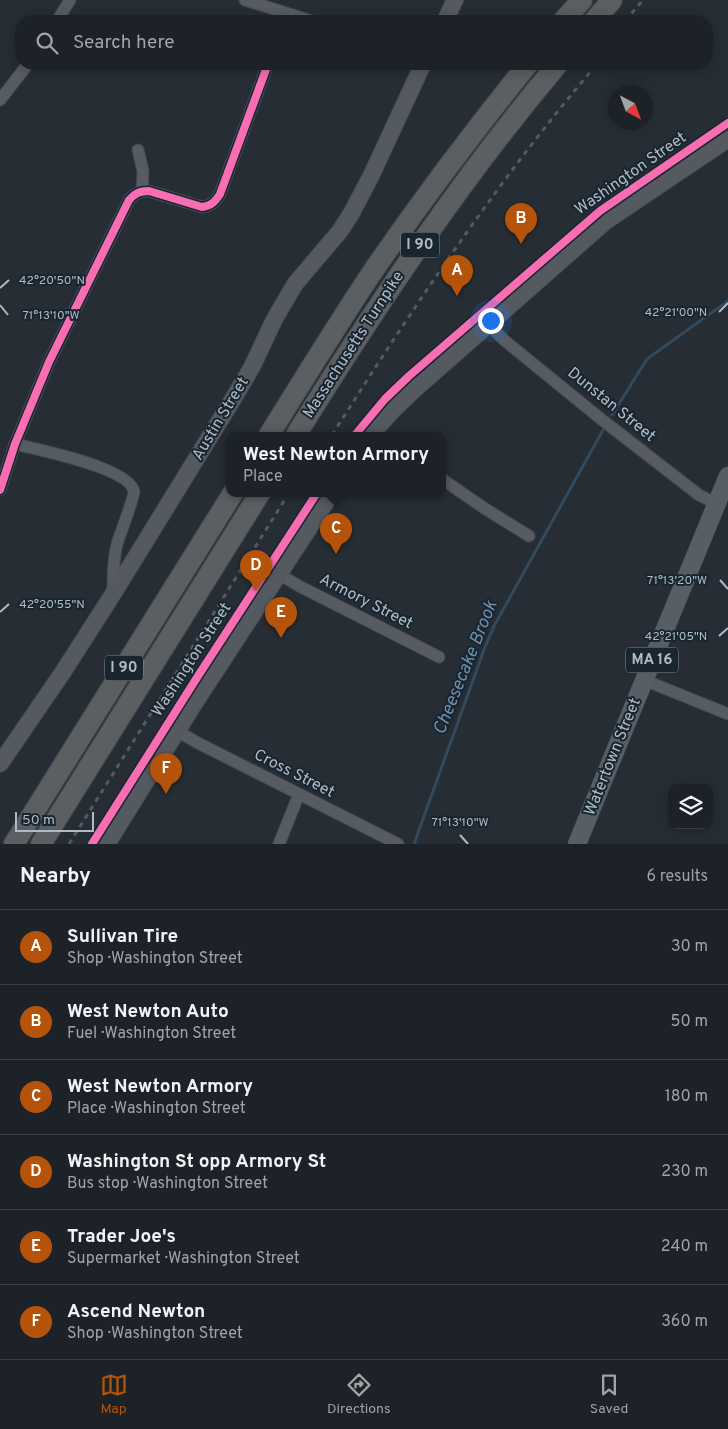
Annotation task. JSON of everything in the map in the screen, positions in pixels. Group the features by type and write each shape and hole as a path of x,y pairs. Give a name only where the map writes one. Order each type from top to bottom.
{"highway":[{"path":"568,15 582,0"},
{"path":"599,15 612,0"},
{"name":"Massachusetts Turnpike","path":"271,432 329,339 400,233 469,138 523,70"},
{"name":"Massachusetts Turnpike","path":"298,432 367,323 433,226 503,132 553,70"},
{"name":"I 90","path":"14,844 231,497"},
{"name":"I 90","path":"41,844 258,497"}],"main road":[{"path":"448,15 456,0"},
{"name":"Austin Street","path":"0,764 63,672 113,594 249,373 289,292 307,268 340,231 351,214 371,176 420,70"},
{"name":"Washington Street","path":"378,432 414,390 606,221 728,139"},
{"name":"Watertown Street","path":"577,844 728,476"},
{"name":"Washington Street","path":"107,844 177,731 329,497"}],"street":[{"path":"61,15 70,0"},
{"path":"245,0 280,15"},
{"path":"0,100 23,70"},
{"path":"0,490 15,444 49,362 129,200 134,194 149,191 202,207 213,204 220,194 266,70"},
{"path":"138,150 143,171 142,191"},
{"name":"Dunstan Street","path":"489,325 504,340 601,419 699,495 717,504"},
{"path":"15,444 60,454 92,465 112,473 131,486 134,492 133,500 122,526 113,564 113,594"},
{"path":"446,482 529,536"},
{"name":"Armory Street","path":"279,574 439,657"},
{"path":"644,680 728,714"},
{"name":"Cross Street","path":"177,731 398,844"},
{"path":"279,844 299,794"}],"waterway":[{"name":"Cheesecake Brook","path":"612,415 647,359 728,301"},
{"name":"Cheesecake Brook","path":"414,844 494,626 603,430"}],"railway":[{"path":"630,15 643,0"},
{"path":"334,432 394,339 491,198 592,70"},
{"path":"69,844 286,497"}],"cycle path":[{"path":"0,490 15,444 49,362 129,200 138,193 149,191 202,207 210,205 220,194 266,70"},
{"path":"358,432 385,399 409,376 600,211 728,123"},
{"path":"92,844 314,497"}],"place":[{"name":"West Newton Auto","path":"521,244"},
{"name":"Sullivan Tire","path":"457,296"},
{"name":"West Newton Armory","path":"336,554"},
{"name":"Washington St opp Armory St","path":"256,591"},
{"name":"Trader Joe's","path":"281,638"},
{"name":"Ascend Newton","path":"166,794"}]}
